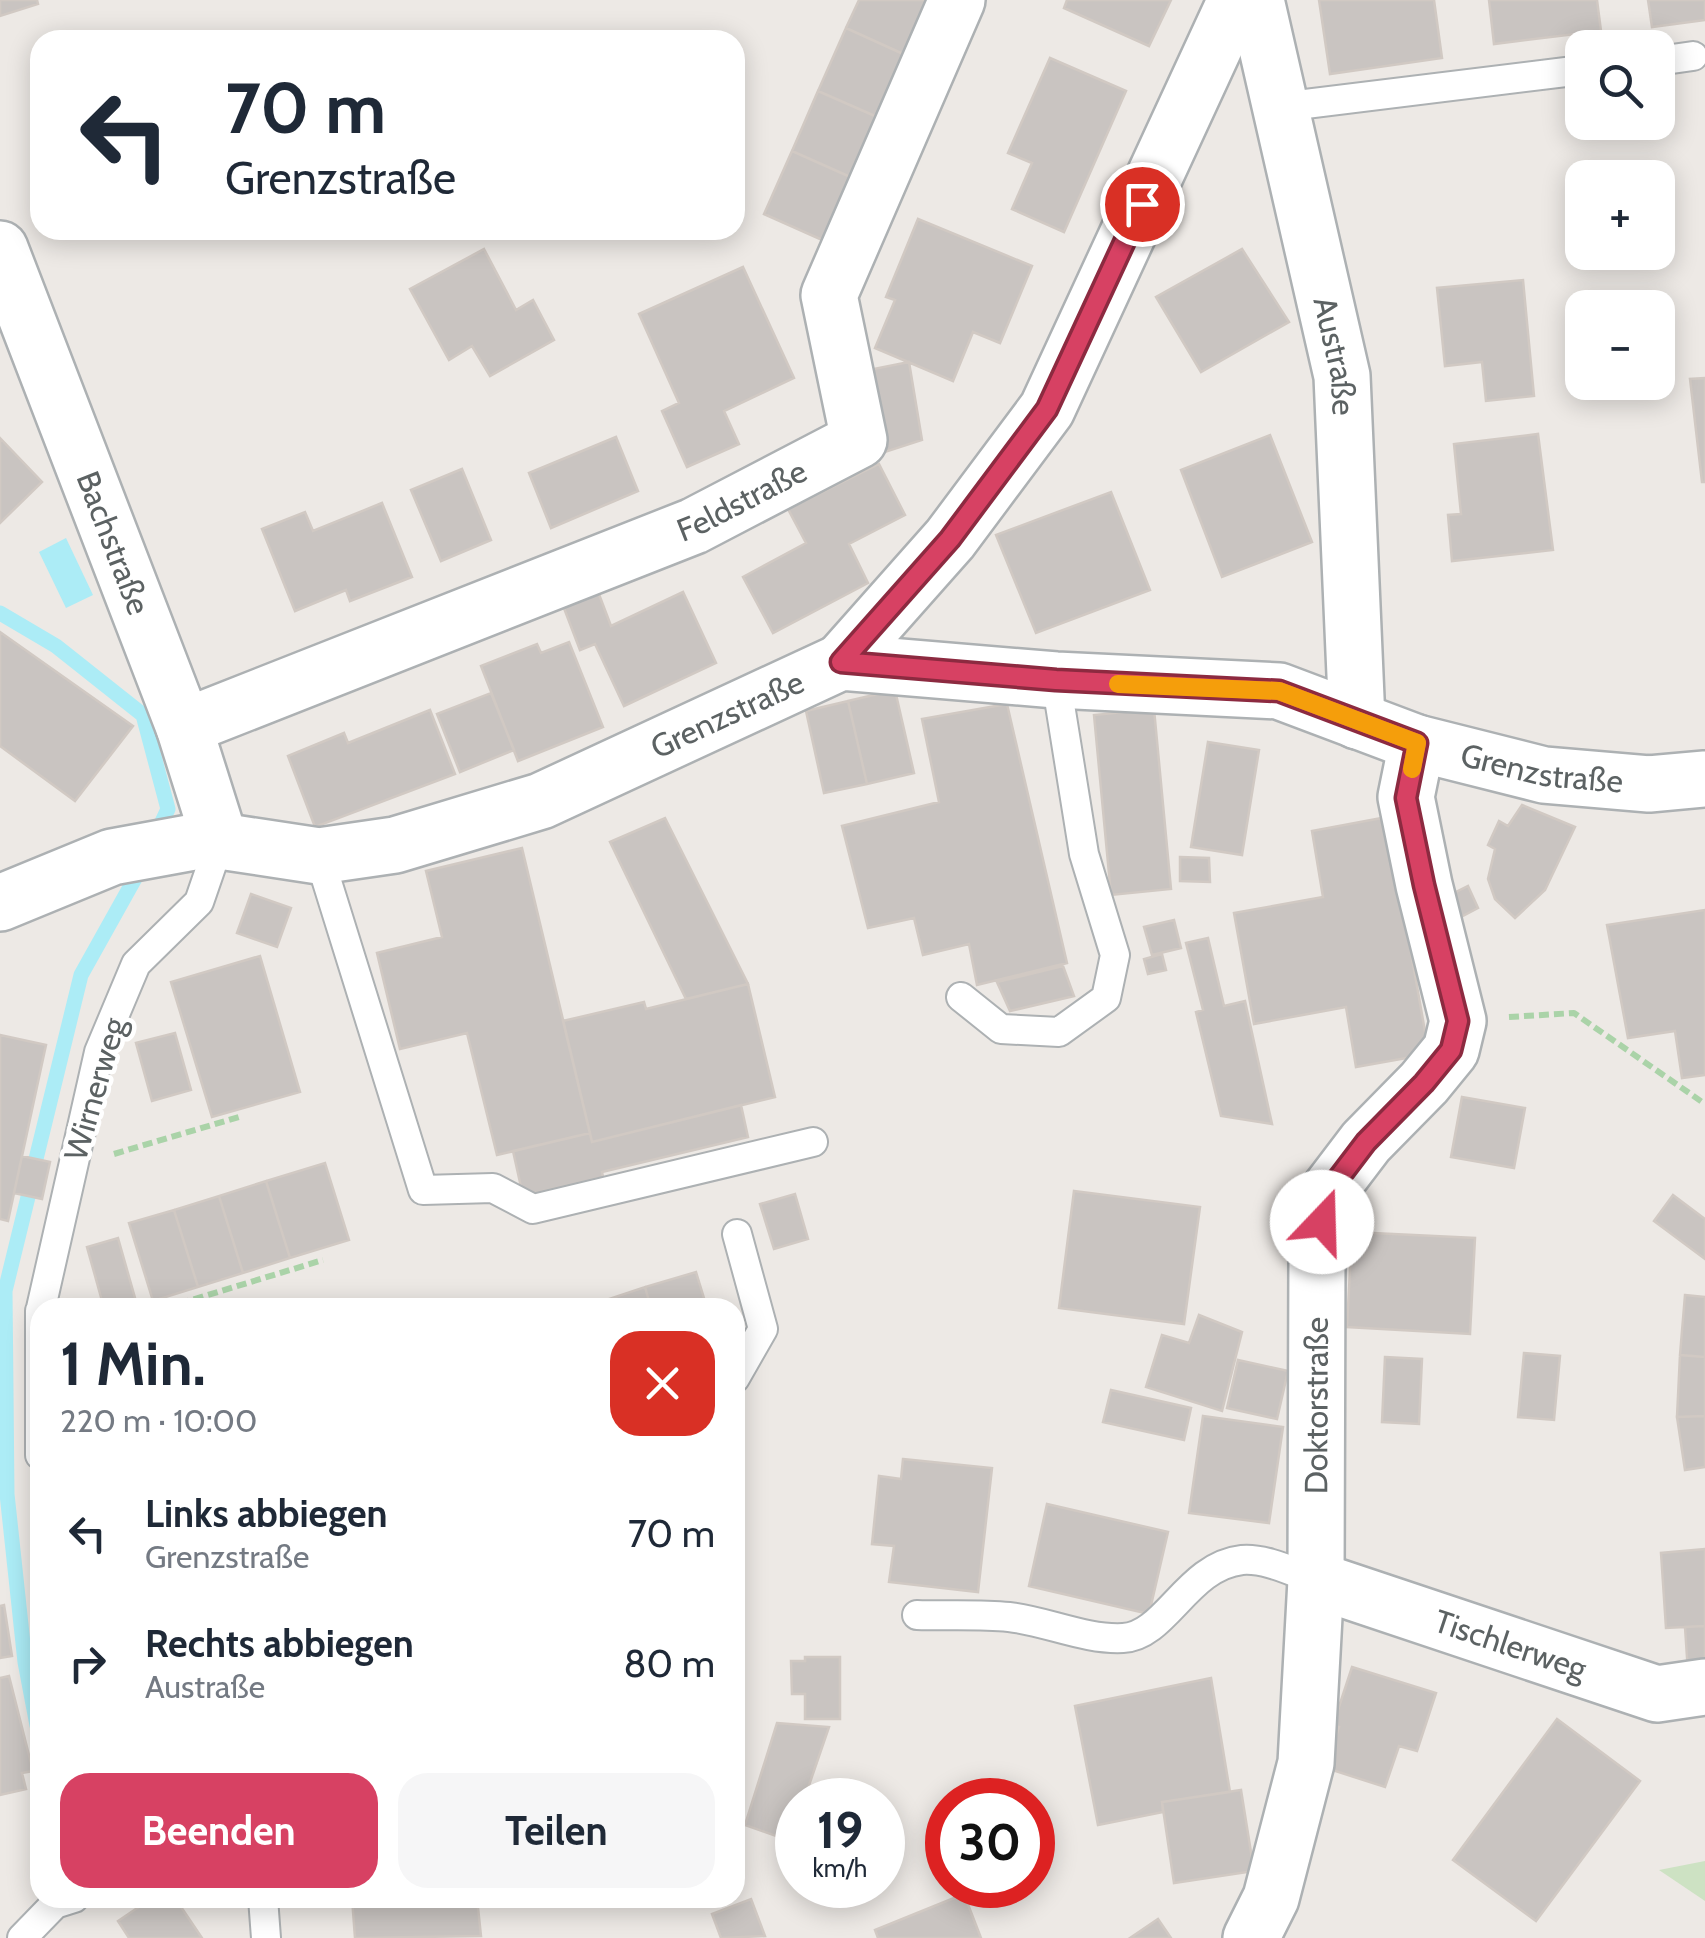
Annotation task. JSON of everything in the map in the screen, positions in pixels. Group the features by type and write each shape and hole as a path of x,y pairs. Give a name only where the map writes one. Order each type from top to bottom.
{"street":[{"name":"Feldstraße","path":"184,727 694,526 859,440 829,295 957,0"},
{"path":"841,662 950,539 1047,409 1236,0"},
{"name":"Austraße","path":"1256,0 1342,376 1357,721"},
{"name":"Bachstraße","path":"0,249 184,727 207,842"},
{"name":"Grenzstraße","path":"0,903 112,857 207,842 319,856 395,844 542,801 841,662 1056,680 1279,691 1417,743 1544,774 1649,784 1705,779"},
{"path":"1417,743 1406,798 1458,1021"},
{"name":"Doktorstraße","path":"1250,1938 1271,1898 1306,1763 1316,1580 1317,1252 1328,1192 1366,1142 1451,1050 1458,1021"},
{"name":"Tischlerweg","path":"1316,1580 1657,1694 1705,1686"}],"lane":[{"path":"1675,59 1694,56"},
{"path":"1280,107 1565,72"},
{"path":"961,997 1001,1029 1060,1032 1106,998 1115,956 1084,854 1056,680"},
{"name":"Wirnerweg","path":"43,1298 99,1052 136,964 199,902 207,842"},
{"path":"319,856 423,1190 493,1188 533,1210 814,1142"},
{"path":"737,1234 763,1329 745,1360"},
{"path":"52,1260 62,1298"},
{"path":"916,1615 1010,1617 1107,1638 1126,1638 1145,1633 1189,1586 1228,1564 1244,1560 1268,1563 1316,1580"},
{"path":"22,1938 51,1908"},
{"path":"264,1908 266,1938"}],"path":[{"path":"1458,1021 1574,1012 1705,1104"},
{"path":"73,1166 242,1116"},
{"path":"198,1298 323,1260"}],"green space":[{"path":"1705,1861 1705,1901 1659,1870"}],"water":[{"path":"66,538 93,595 66,608 39,552"}],"building":[{"path":"0,0 37,0 38,4 0,16"},
{"path":"859,0 938,0 912,58 846,28"},
{"path":"1067,0 1171,0 1149,46 1064,8"},
{"path":"1319,0 1434,0 1442,58 1330,74"},
{"path":"1489,0 1597,0 1601,30 1565,30 1565,35 1494,44"},
{"path":"1648,0 1705,0 1705,20 1652,27"},
{"path":"846,28 912,58 884,120 818,91"},
{"path":"1050,58 1126,91 1064,232 1012,209 1032,163 1008,153"},
{"path":"818,91 884,120 857,180 792,151"},
{"path":"792,151 857,180 829,243 764,214"},
{"path":"918,219 1032,266 1000,343 973,332 953,381 875,348 895,300 886,297"},
{"path":"484,249 516,310 533,300 554,340 490,376 472,346 449,360 410,289"},
{"path":"1242,249 1289,322 1201,372 1156,297"},
{"path":"743,267 794,378 724,411 739,444 687,467 662,411 679,403 639,314"},
{"path":"1523,280 1534,396 1486,401 1482,362 1445,366 1437,288"},
{"path":"909,362 922,440 882,453 864,371"},
{"path":"1705,378 1705,482 1702,482 1690,379"},
{"path":"1538,434 1553,550 1452,561 1448,515 1461,514 1454,444"},
{"path":"1270,435 1312,542 1222,577 1181,470"},
{"path":"616,437 638,491 551,528 529,473"},
{"path":"0,438 42,482 0,523"},
{"path":"879,464 905,515 849,544 868,583 773,633 743,577 806,543 788,509"},
{"path":"462,469 491,540 441,561 411,490"},
{"path":"1111,492 1150,590 1036,633 996,535"},
{"path":"382,503 412,577 350,601 346,590 295,611 262,529 305,512 313,531"},
{"path":"597,589 611,626 683,592 716,663 624,706 595,644 580,650 562,603"},
{"path":"0,632 133,726 75,801 0,746"},
{"path":"569,642 603,727 518,761 481,666 537,644 541,653"},
{"path":"895,690 914,773 867,784 848,701"},
{"path":"491,693 514,750 460,772 437,714"},
{"path":"848,701 867,784 824,793 806,711"},
{"path":"1007,704 1067,963 977,985 969,944 923,955 914,918 868,928 842,826 939,802 922,719"},
{"path":"1154,709 1171,889 1111,895 1094,715"},
{"path":"430,710 455,774 315,827 288,756 344,733 348,743"},
{"path":"1208,742 1259,750 1242,855 1191,847"},
{"path":"1522,805 1575,827 1545,890 1515,918 1495,899 1488,879 1495,849 1488,845 1499,821 1508,826"},
{"path":"1387,817 1429,1054 1356,1067 1346,1007 1254,1024 1234,913 1323,897 1312,831"},
{"path":"665,818 748,984 686,999 610,842"},
{"path":"522,848 590,1133 497,1155 467,1033 400,1049 377,953 442,937 426,871"},
{"path":"1180,857 1209,858 1210,882 1180,881"},
{"path":"1468,886 1478,908 1457,919 1446,897"},
{"path":"251,894 291,908 277,947 237,933"},
{"path":"1705,910 1705,1075 1682,1078 1675,1031 1628,1038 1607,925"},
{"path":"1174,920 1181,948 1152,955 1144,927"},
{"path":"1208,938 1224,1006 1245,1001 1272,1124 1221,1116 1196,1012 1203,1010 1186,943"},
{"path":"1162,954 1166,970 1148,974 1144,959"},
{"path":"260,956 300,1092 212,1117 171,982"},
{"path":"1063,966 1074,996 1010,1011 997,982"},
{"path":"748,984 775,1097 592,1142 563,1021 644,1002 646,1009"},
{"path":"175,1033 191,1090 152,1101 136,1043"},
{"path":"0,1035 46,1045 8,1221 0,1219"},
{"path":"1462,1097 1525,1108 1514,1168 1451,1157"},
{"path":"741,1105 748,1137 602,1172 603,1177 523,1196 513,1151 590,1133 592,1142"},
{"path":"22,1156 50,1162 42,1199 14,1193"},
{"path":"325,1163 349,1240 290,1258 266,1181"},
{"path":"266,1181 290,1258 243,1273 219,1196"},
{"path":"1074,1191 1200,1207 1184,1324 1059,1308"},
{"path":"795,1194 808,1239 774,1249 760,1204"},
{"path":"1673,1195 1705,1219 1705,1259 1654,1221"},
{"path":"219,1196 243,1273 198,1287 174,1210"},
{"path":"174,1210 198,1287 152,1298 129,1223"},
{"path":"1352,1232 1475,1238 1470,1334 1347,1327"},
{"path":"118,1238 135,1298 101,1298 87,1247"},
{"path":"696,1272 704,1298 648,1298 645,1287"},
{"path":"645,1287 648,1298 612,1298"},
{"path":"1685,1295 1705,1297 1705,1357 1680,1355"},
{"path":"1199,1315 1242,1332 1222,1411 1146,1387 1162,1335 1189,1343"},
{"path":"1524,1353 1560,1356 1554,1420 1518,1417"},
{"path":"1680,1355 1705,1357 1705,1416 1677,1417"},
{"path":"1385,1357 1422,1359 1419,1424 1382,1422"},
{"path":"1238,1360 1288,1371 1277,1419 1227,1408"},
{"path":"1111,1390 1191,1408 1184,1440 1103,1422"},
{"path":"1203,1416 1283,1427 1269,1523 1189,1513"},
{"path":"1705,1416 1705,1467 1685,1470 1677,1417"},
{"path":"903,1459 992,1468 978,1592 889,1582 894,1546 872,1544 879,1476 901,1479"},
{"path":"1047,1504 1168,1532 1149,1614 1029,1586"},
{"path":"1705,1549 1705,1626 1666,1628 1661,1553"},
{"path":"4,1605 12,1656 0,1658 0,1606"},
{"path":"1705,1626 1705,1671 1688,1672 1685,1627"},
{"path":"805,1657 840,1657 840,1719 805,1719 805,1694 792,1694 791,1661 805,1661"},
{"path":"1352,1667 1436,1693 1417,1751 1399,1746 1385,1787 1326,1768 1339,1727 1333,1725"},
{"path":"9,1676 30,1772 22,1773 26,1789 0,1795 0,1678"},
{"path":"1211,1678 1230,1792 1162,1802 1163,1812 1098,1825 1075,1706"},
{"path":"1557,1719 1640,1781 1536,1921 1453,1860"},
{"path":"777,1723 829,1727 812,1778 775,1778 775,1836 745,1825"},
{"path":"1241,1790 1254,1871 1174,1883 1162,1802"},
{"path":"751,1899 765,1936 721,1938 712,1914 728,1908 745,1908 745,1901"},
{"path":"137,1908 182,1908 202,1938 129,1938 118,1921"},
{"path":"353,1908 478,1908 481,1936 355,1938"},
{"path":"929,1908 969,1908 981,1938 878,1938 875,1930"},
{"path":"1158,1919 1171,1938 1130,1938"}],"waterway":[{"path":"0,613 56,646 143,715 168,809 154,839"},
{"path":"36,1159 81,975 143,864"},
{"path":"28,1197 5,1291 7,1494 30,1688"}],"slow traffic":[{"path":"1118,684 1279,691 1417,743 1412,769"}],"route":[{"path":"1142,204 1047,409 950,539 841,662 1056,680 1279,691 1417,743 1406,798 1458,1021 1451,1050 1366,1142 1328,1192 1322,1222"}]}
